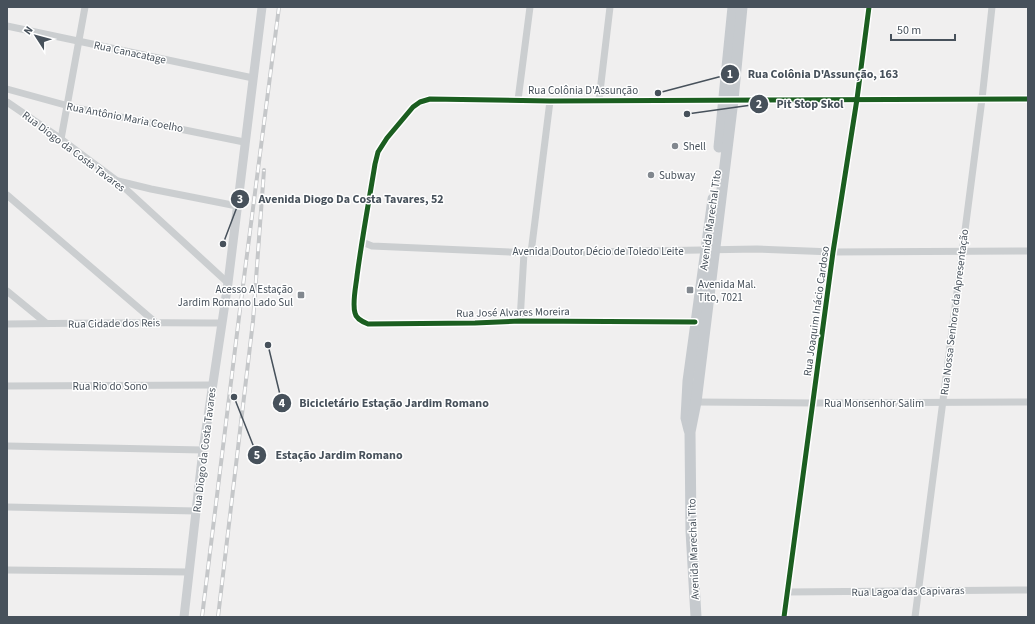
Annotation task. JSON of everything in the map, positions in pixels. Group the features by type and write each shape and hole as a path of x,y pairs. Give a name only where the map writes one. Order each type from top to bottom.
{"main road":[{"name":"Avenida Marechal Tito","path":"728,100 733,7"},
{"name":"Avenida Marechal Tito","path":"690,432 686,418 697,351 710,250 718,167 742,7"},
{"name":"Avenida Marechal Tito","path":"696,617 692,531 690,432 696,402 696,322 710,250"}],"street":[{"path":"62,139 85,7"},
{"name":"Rua Diogo da Costa Tavares","path":"184,617 212,385 228,283 260,7"},
{"path":"518,100 530,7"},
{"path":"599,100 610,7"},
{"name":"Rua Joaquim Inácio Cardoso","path":"784,617 814,403 833,252 857,99 869,7"},
{"name":"Rua Nossa Senhora da Apresentação","path":"915,617 982,99 992,7"},
{"name":"Rua Canacatage","path":"7,26 252,78"},
{"name":"Rua Antônio Maria Coelho","path":"7,90 68,106 244,142"},
{"name":"Rua Colônia D'Assunção","path":"355,294 362,242 378,152 387,138 413,107 420,102 430,99 550,101 1028,99"},
{"path":"520,321 528,253 550,101"},
{"name":"Rua Diogo da Costa Tavares","path":"7,102 62,139 116,180 228,283"},
{"path":"116,180 151,189 237,206"},
{"path":"7,195 155,322"},
{"name":"Avenida Doutor Décio de Toledo Leite","path":"362,242 372,246 528,253 710,250 833,252 962,250 1028,251"},
{"path":"7,291 46,323"},
{"name":"Rua José Alvares Moreira","path":"355,294 355,313 358,318 368,324 520,321 696,322"},
{"name":"Rua Cidade dos Reis","path":"7,324 222,322"},
{"name":"Rua Rio do Sono","path":"7,386 212,385"},
{"name":"Rua Monsenhor Salim","path":"696,402 1028,402"},
{"path":"7,446 204,450"},
{"path":"7,507 196,511"},
{"path":"7,570 189,572"},
{"name":"Rua Lagoa das Capivaras","path":"788,592 1028,590"}],"railway":[{"path":"202,617 279,7"},
{"path":"218,617 253,321 264,170"}],"cycle path":[{"path":"784,617 833,252 857,99 869,7"},
{"path":"695,322 520,321 368,324 358,319 355,313 354,294 378,152 387,138 413,107 420,102 430,99 550,101 1028,99"}],"place":[{"name":"Rua Colônia D'Assunção, 163","path":"658,93"},
{"name":"Pit Stop Skol","path":"687,114"},
{"name":"Shell","path":"675,146"},
{"name":"Subway","path":"651,175"},
{"name":"Avenida Diogo Da Costa Tavares, 52","path":"223,244"},
{"name":"Avenida Mal. Tito, 7021","path":"690,290"},
{"name":"Acesso A Estação Jardim Romano Lado Sul","path":"301,295"},
{"name":"Bicicletário Estação Jardim Romano","path":"268,345"},
{"name":"Estação Jardim Romano","path":"234,397"}]}
